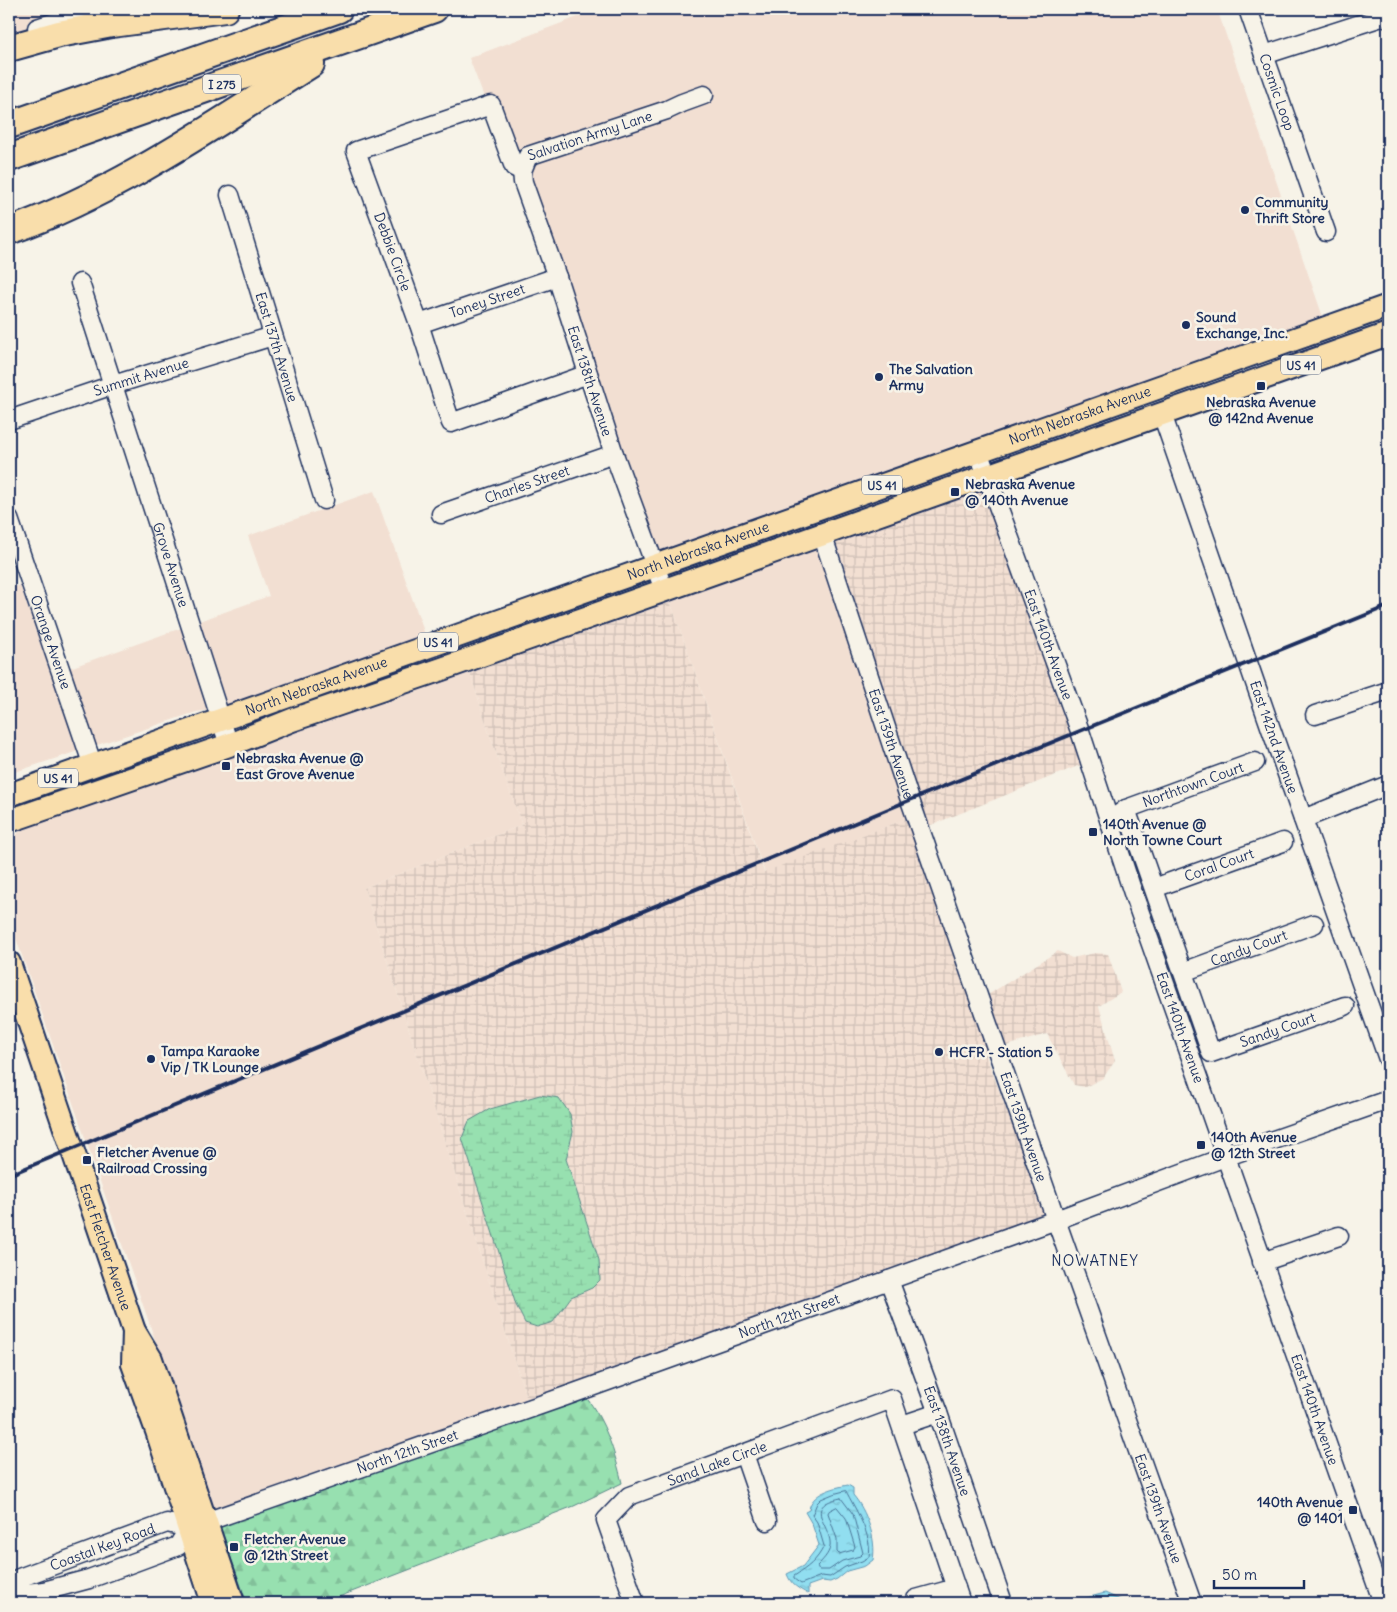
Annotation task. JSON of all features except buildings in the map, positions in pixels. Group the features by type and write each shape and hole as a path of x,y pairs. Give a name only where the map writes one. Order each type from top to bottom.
{"highway":[{"path":"9,48 59,34 103,25 225,9"},
{"name":"I 275","path":"9,125 339,9"},
{"name":"I 275","path":"9,158 434,9"},
{"path":"9,231 60,211 106,189 154,162 355,37"}],"main road":[{"name":"North Nebraska Avenue","path":"9,795 1388,306"},
{"name":"North Nebraska Avenue","path":"9,821 1388,334"},
{"path":"1134,397 1148,400 1162,414"},
{"path":"956,459 964,484"},
{"path":"442,669 451,656 460,649 501,635 575,594"},
{"path":"292,720 314,704 392,672 396,669 398,657"},
{"name":"East Fletcher Avenue","path":"9,963 134,1332 151,1359 198,1525 213,1603"},
{"name":"East Fletcher Avenue","path":"198,1525 233,1603"}],"street":[{"path":"9,38 94,9"},
{"name":"Cosmic Loop","path":"1248,9 1306,174 1318,179 1324,193 1316,205 1326,232"},
{"path":"1264,55 1388,15"},
{"name":"Salvation Army Lane","path":"522,171 528,156 667,110 704,95"},
{"name":"Debbie Circle","path":"522,171 514,167 491,105 356,150 419,324 451,423 588,374"},
{"name":"East 138th Avenue","path":"522,171 523,182 557,277 614,454 664,590"},
{"name":"East 137th Avenue","path":"230,195 324,500"},
{"name":"Toney Street","path":"419,324 557,277"},
{"name":"Grove Avenue","path":"80,283 230,744"},
{"name":"Summit Avenue","path":"9,420 113,385 273,336"},
{"name":"East 142nd Avenue","path":"1162,414 1388,1059"},
{"name":"East 140th Avenue","path":"978,451 1080,731 1225,1157 1382,1603"},
{"name":"Charles Street","path":"441,514 614,454"},
{"name":"Orange Avenue","path":"9,519 93,766"},
{"name":"East 139th Avenue","path":"822,534 910,800 1192,1603"},
{"path":"1315,715 1388,691"},
{"name":"Northtown Court","path":"1111,826 1121,811 1126,808 1255,762"},
{"path":"1303,819 1386,791"},
{"path":"1126,808 1183,972"},
{"path":"1111,826 1121,833 1136,838"},
{"name":"Coral Court","path":"1154,888 1283,842"},
{"name":"Candy Court","path":"1183,972 1314,924"},
{"name":"Sandy Court","path":"1183,972 1211,1053 1345,1006"},
{"name":"North 12th Street","path":"198,1525 566,1396 1056,1220 1225,1157 1388,1100"},
{"path":"1262,1262 1339,1236"},
{"name":"East 138th Avenue","path":"889,1280 938,1412 1003,1603"},
{"name":"Sand Lake Circle","path":"635,1603 606,1520 629,1496 892,1398 958,1596"},
{"path":"902,1425 938,1412"},
{"path":"744,1454 767,1521"},
{"name":"Coastal Key Road","path":"12,1599 19,1578 167,1523 198,1525"},
{"name":"Coastal Key Road","path":"12,1599 88,1579 178,1546 198,1525"},
{"path":"916,1600 958,1596"}],"shaded area":[{"path":"9,9 70,9 73,18 9,34"},
{"path":"599,9 1217,9 1325,323 660,558 620,452 530,180 529,172 533,161 713,99 709,87 519,160 485,100 469,58"},
{"path":"952,467 956,480 668,581 664,569"},
{"path":"978,485 989,509 1083,764 926,827 831,538"},
{"path":"374,491 427,640 225,707 197,622 269,596 248,536"},
{"path":"817,543 909,818 765,873 668,595"},
{"path":"20,585 51,674 54,673 81,750 9,774 9,589"},
{"path":"668,595 764,872 909,818 990,1051 985,1053 1047,1217 528,1403 364,888 522,825 490,736 468,666","holes":["573,1133 566,1159 599,1260 592,1288 571,1297 553,1322 525,1323 510,1288 502,1258 462,1138"]},
{"path":"184,627 211,710 196,712 94,746 67,669"},
{"path":"468,666 490,736 522,825 364,888 528,1403 215,1513 9,918 9,842 24,827 129,788 266,743 277,732"},
{"path":"1058,951 1072,958 1095,953 1108,954 1121,992 1099,1006 1115,1061 1103,1078 1085,1087 1074,1085 1047,1034 1003,1047 986,996"}],"green space":[{"path":"540,1095 559,1098 570,1114 573,1132 566,1159 599,1260 600,1280 592,1288 571,1297 553,1322 537,1327 525,1323 516,1305 462,1138 469,1121 490,1109"},
{"path":"585,1396 604,1426 622,1483 574,1506 323,1603 247,1603 220,1527"}],"water":[{"path":"848,1485 853,1488 853,1495 866,1517 872,1534 873,1560 865,1566 847,1571 830,1582 822,1581 808,1586 808,1594 793,1584 787,1574 803,1566 819,1545 812,1524 805,1512 809,1510 818,1495"},
{"path":"1105,1593 1127,1603 1077,1603 1086,1598"}],"railway":[{"path":"9,1175 910,800 1388,606"}],"place":[{"name":"Community Thrift Store","path":"1245,210"},
{"name":"Sound Exchange, Inc.","path":"1186,325"},
{"name":"The Salvation Army","path":"879,377"},
{"name":"Nebraska Avenue @ 142nd Avenue","path":"1261,386"},
{"name":"Nebraska Avenue @ 140th Avenue","path":"955,492"},
{"name":"Nebraska Avenue @ East Grove Avenue","path":"226,766"},
{"name":"140th Avenue @ North Towne Court","path":"1093,832"},
{"name":"HCFR - Station 5","path":"939,1052"},
{"name":"Tampa Karaoke Vip / TK Lounge","path":"151,1059"},
{"name":"140th Avenue @ 12th Street","path":"1201,1145"},
{"name":"Fletcher Avenue @ Railroad Crossing","path":"87,1160"},
{"name":"140th Avenue @ 1401","path":"1353,1510"},
{"name":"Fletcher Avenue @ 12th Street","path":"234,1547"}],"district":[{"name":"NOWATNEY","path":"1095,1260"}]}
